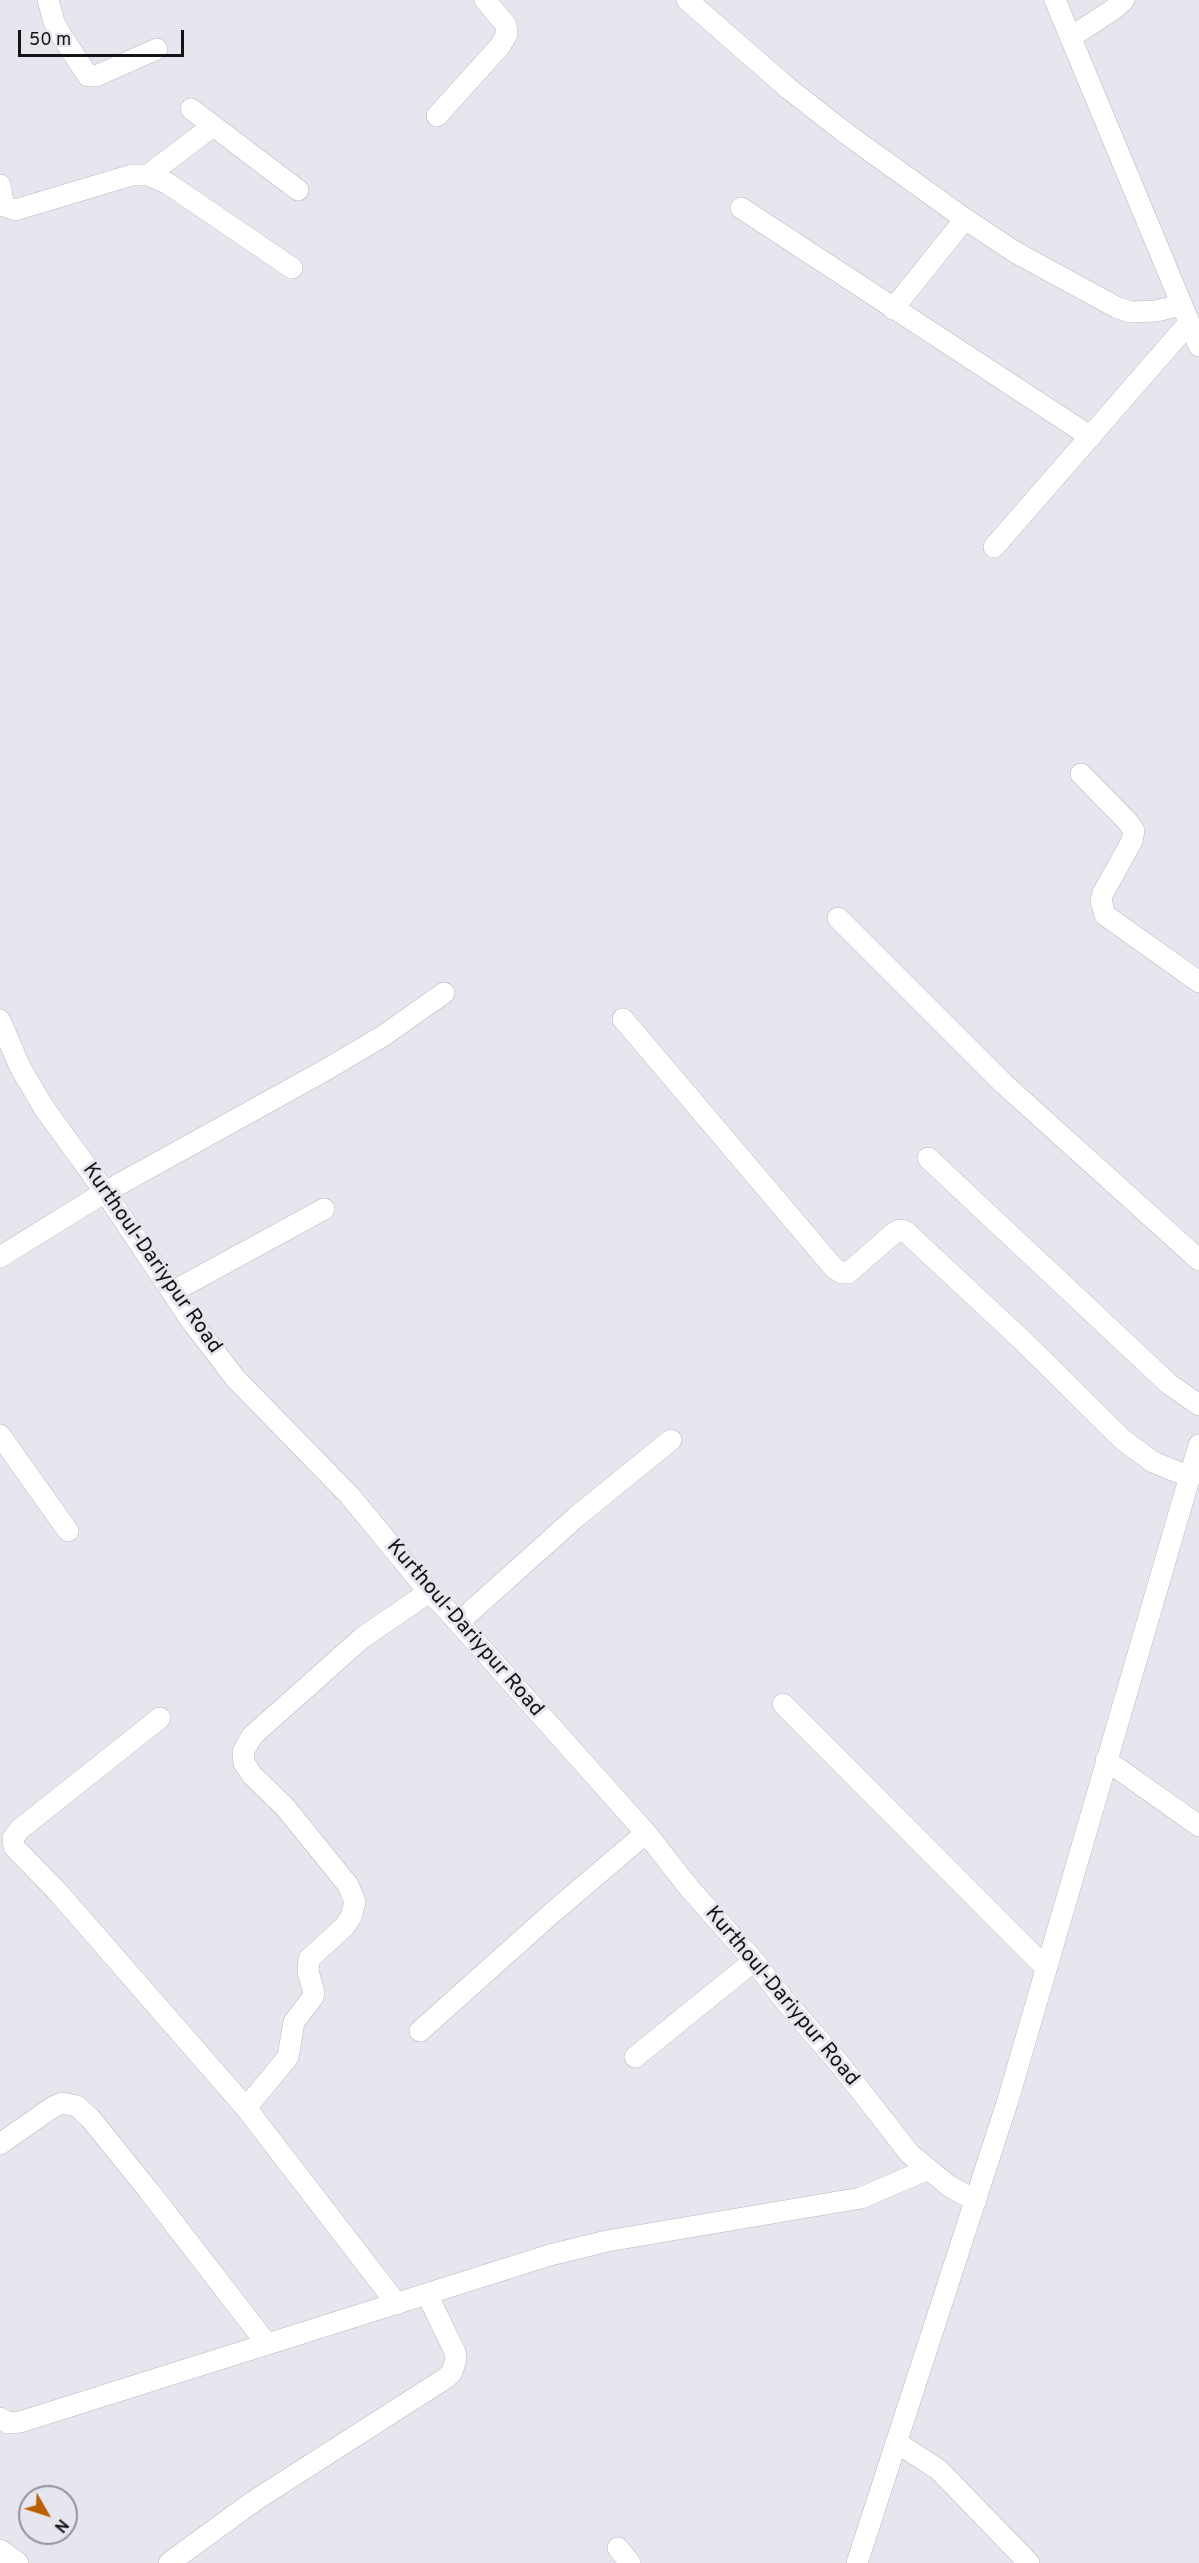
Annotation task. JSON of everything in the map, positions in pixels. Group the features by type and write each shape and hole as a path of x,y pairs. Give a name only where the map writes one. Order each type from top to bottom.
{"street":[{"path":"48,0 54,22 88,76 96,76 157,50"},
{"path":"437,116 500,46 507,34 506,25 485,0"},
{"path":"687,0 789,89 965,219 1015,252 1116,307 1142,313 1185,314"},
{"path":"1055,0 1199,346"},
{"path":"1071,37 1124,0"},
{"path":"191,109 298,190"},
{"path":"148,175 213,126"},
{"path":"0,185 4,206 15,210 132,175 148,175 167,183 292,268"},
{"path":"741,208 1091,437"},
{"path":"893,309 965,219"},
{"path":"994,547 1091,437 1185,314"},
{"path":"1081,774 1134,831 1132,841 1103,893 1101,901 1105,915 1199,982"},
{"path":"838,918 1004,1084 1199,1260"},
{"path":"0,1257 105,1192 383,1036 444,993"},
{"path":"624,1019 834,1268 842,1273 848,1273 894,1233 900,1230 905,1231 1022,1340 1122,1439 1153,1462 1190,1477"},
{"name":"Kurthoul-Dariypur Road","path":"1,1026 20,1067 44,1108 235,1378 278,1425 344,1490 429,1592 459,1622 646,1833 690,1889 754,1961 838,2062 891,2132 926,2170 949,2186 976,2200"},
{"path":"928,1158 1169,1384 1199,1405"},
{"path":"172,1292 324,1209"},
{"path":"0,1434 68,1531"},
{"path":"459,1622 576,1517 671,1440"},
{"path":"857,2563 1008,2100 1199,1445"},
{"path":"246,2108 288,2057 294,2022 314,1997 308,1971 309,1959 344,1927 351,1917 355,1902 348,1885 285,1807 252,1775 244,1763 243,1752 252,1736 353,1646 429,1592"},
{"path":"783,1704 1046,1968"},
{"path":"160,1718 20,1829 13,1838 14,1847 56,1890 246,2108 397,2304"},
{"path":"1106,1760 1199,1826"},
{"path":"420,2031 552,1912 646,1833"},
{"path":"635,2057 754,1961"},
{"path":"0,2144 53,2107 62,2103 77,2106 90,2118 149,2191 267,2344"},
{"path":"1,2423 20,2422 550,2255 607,2241 861,2198 926,2170"},
{"path":"169,2563 254,2501 452,2372 456,2359 427,2294"},
{"path":"896,2442 939,2470 1029,2563"},
{"path":"0,2550 18,2563"}]}
